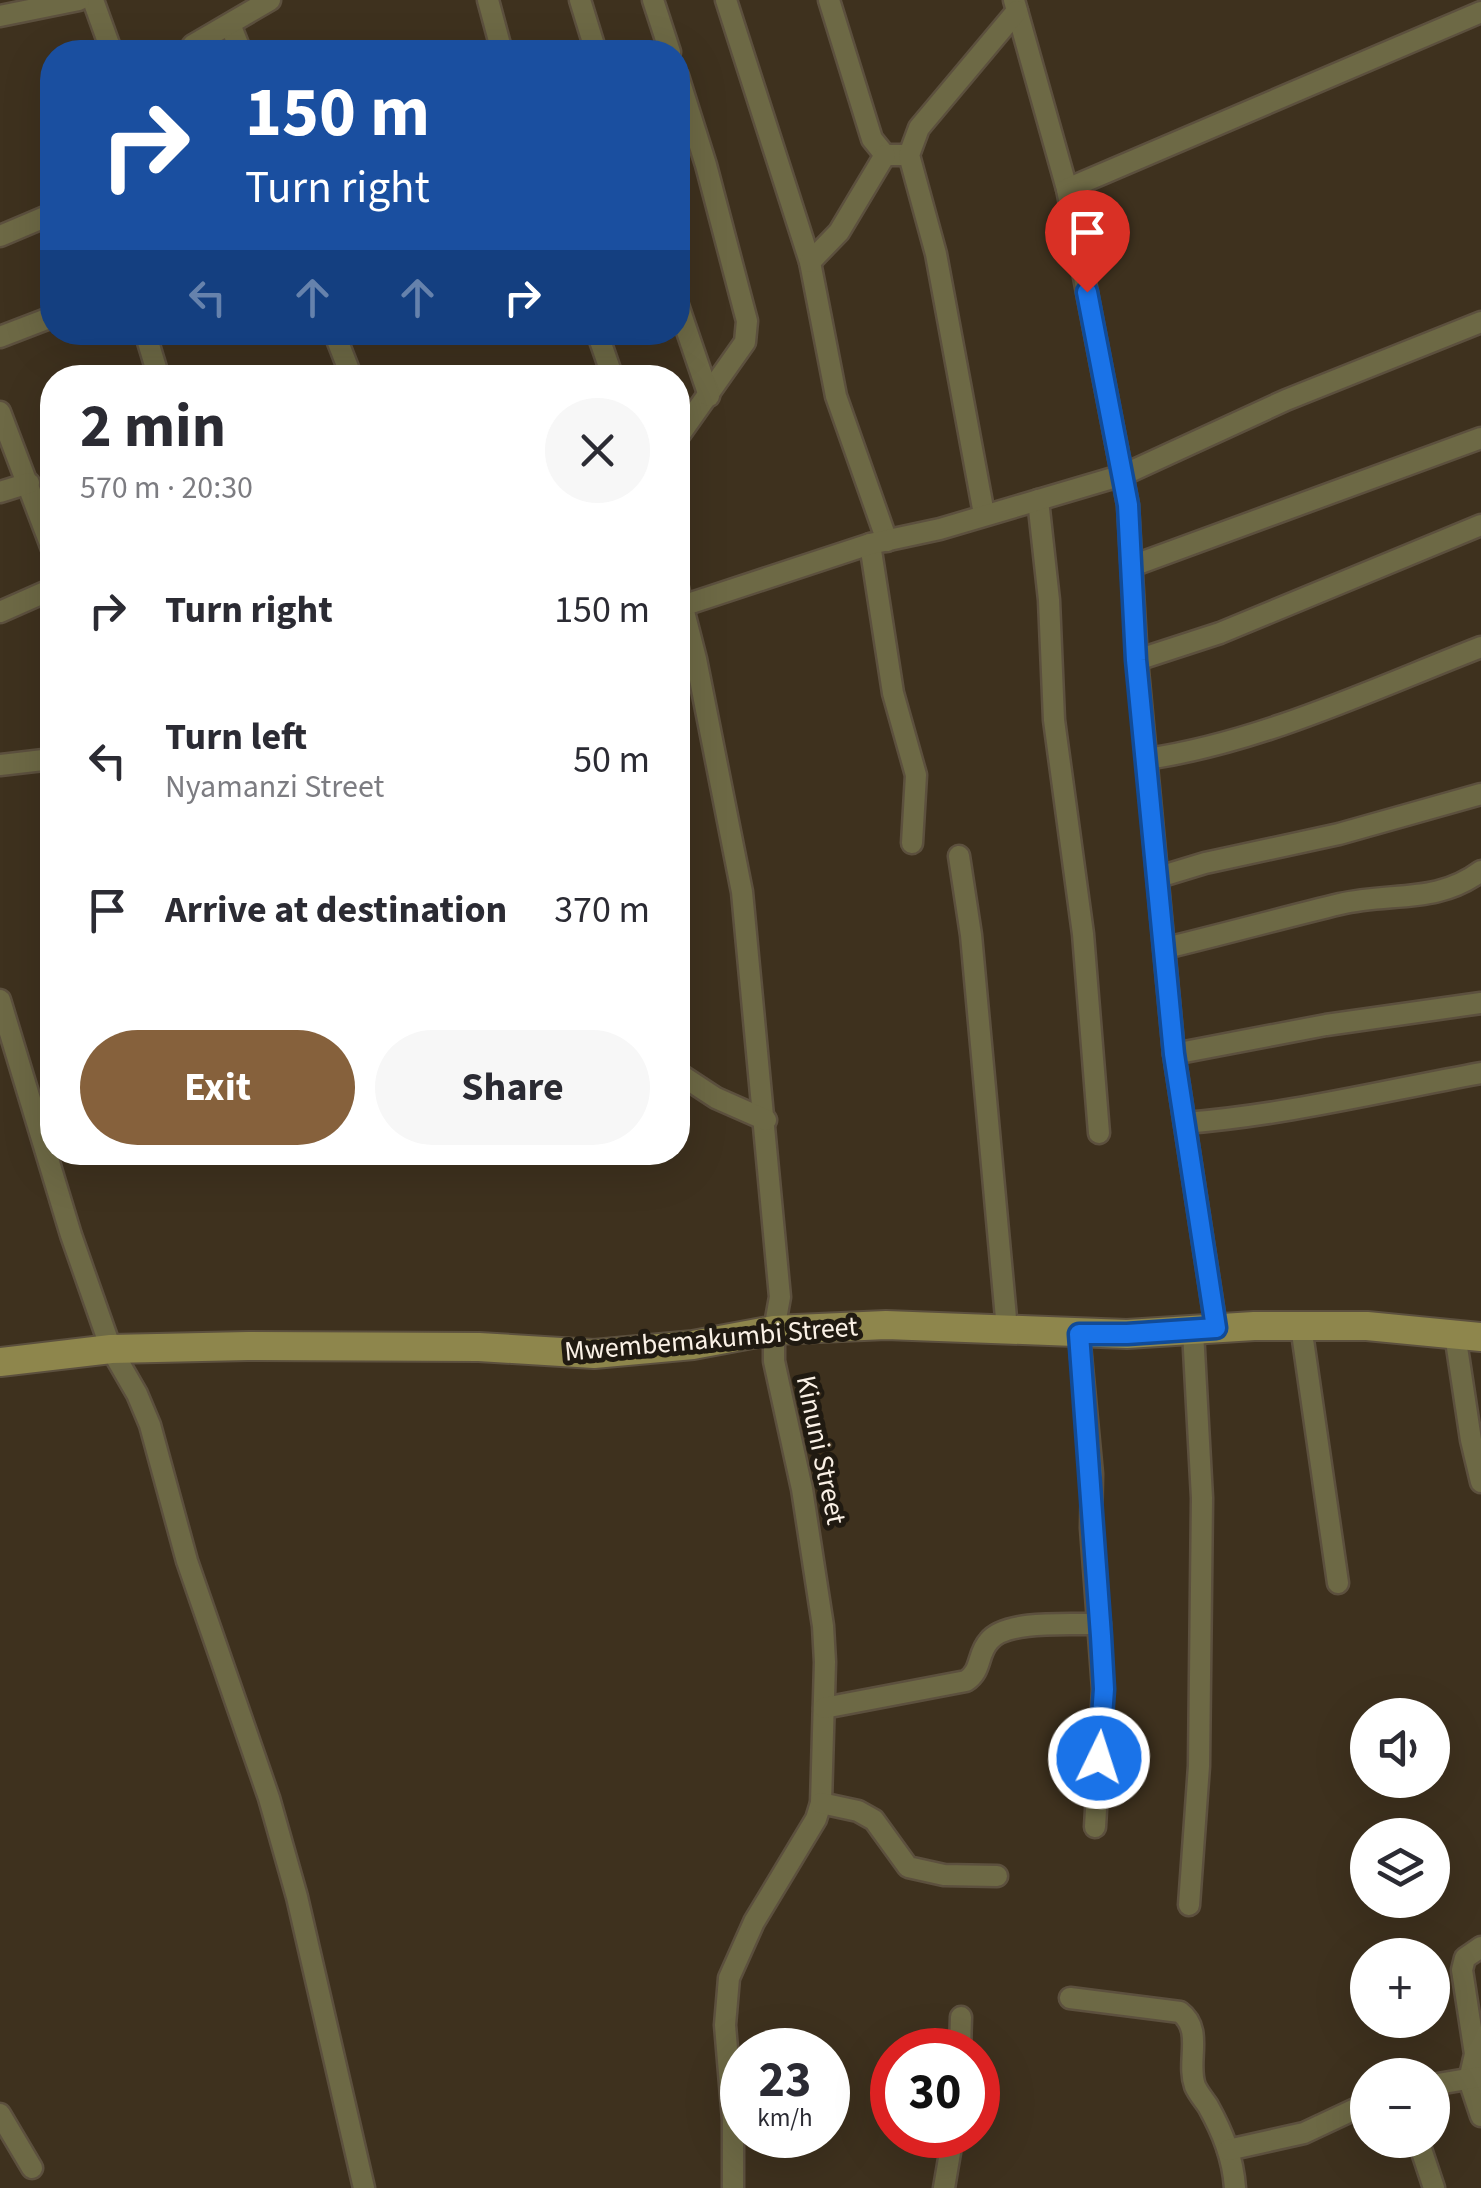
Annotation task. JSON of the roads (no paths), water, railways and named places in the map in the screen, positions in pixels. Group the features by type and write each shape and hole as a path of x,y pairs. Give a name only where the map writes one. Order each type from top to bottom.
{"street":[{"path":"0,16 79,0"},
{"path":"93,0 107,40"},
{"path":"200,40 270,0"},
{"path":"488,0 499,40"},
{"path":"580,0 592,40"},
{"path":"653,0 666,40"},
{"path":"726,0 810,262 836,396 879,543 893,693 916,776 912,843"},
{"path":"829,0 872,139 885,155"},
{"path":"984,514 936,254 909,155 919,128 1016,5"},
{"path":"1016,5 1066,188 1123,475 1136,660 1204,1329 1199,1766 1189,1905"},
{"path":"1066,188 1481,12"},
{"path":"230,24 236,40"},
{"path":"690,114 747,321 745,342 690,422"},
{"path":"810,262 839,232 885,155"},
{"path":"885,155 909,155"},
{"path":"0,236 40,219"},
{"path":"0,337 40,322"},
{"path":"690,594 1123,475 1286,400 1481,322"},
{"path":"690,339 710,396"},
{"path":"0,412 40,516"},
{"path":"1132,566 1481,438"},
{"path":"0,492 28,483"},
{"path":"1038,500 1054,720 1083,934 1100,1133"},
{"path":"1136,660 1220,633 1481,524"},
{"path":"0,612 40,595"},
{"name":"Kinuni Street","path":"690,636 742,892 780,1297 774,1361 818,1586 825,1662 822,1803 754,1922 729,1978 725,2025 733,2120 733,2188"},
{"path":"1147,758 1194,750 1282,722 1481,647"},
{"path":"0,765 40,760"},
{"path":"1160,877 1339,834 1481,794"},
{"path":"960,856 971,935 1007,1329"},
{"path":"1166,948 1340,904 1438,894 1481,871"},
{"path":"0,1000 40,1133"},
{"path":"1174,1054 1481,1003"},
{"path":"1185,1122 1271,1114 1481,1074"},
{"path":"690,1081 716,1098 766,1120"},
{"path":"50,1165 111,1349 150,1426 187,1562 284,1848 364,2188"},
{"name":"Mwembemakumbi Street","path":"0,1362 111,1349 407,1345 594,1354 693,1346 774,1330 886,1325 1079,1334 1367,1326 1468,1336"},
{"path":"1301,1326 1338,1583"},
{"path":"1079,1334 1092,1474 1091,1528 1104,1689 1094,1827"},
{"path":"1468,1336 1471,1440 1481,1482"},
{"path":"824,1708 966,1682 976,1675 988,1642 1002,1630 1100,1624"},
{"path":"822,1803 858,1811 874,1820 908,1867 944,1875 997,1876"},
{"path":"1481,1947 1465,1958 1462,1970 1474,2037 1481,2116"},
{"path":"1070,1998 1180,2012 1186,2017 1192,2026 1196,2086 1233,2162 1235,2188"},
{"path":"961,2016 961,2028"},
{"path":"1450,2083 1475,2078"},
{"path":"1228,2150 1304,2133 1350,2111"},
{"path":"0,2114 32,2168"},
{"path":"944,2188 949,2158"},
{"path":"1424,2158 1434,2188"}]}
